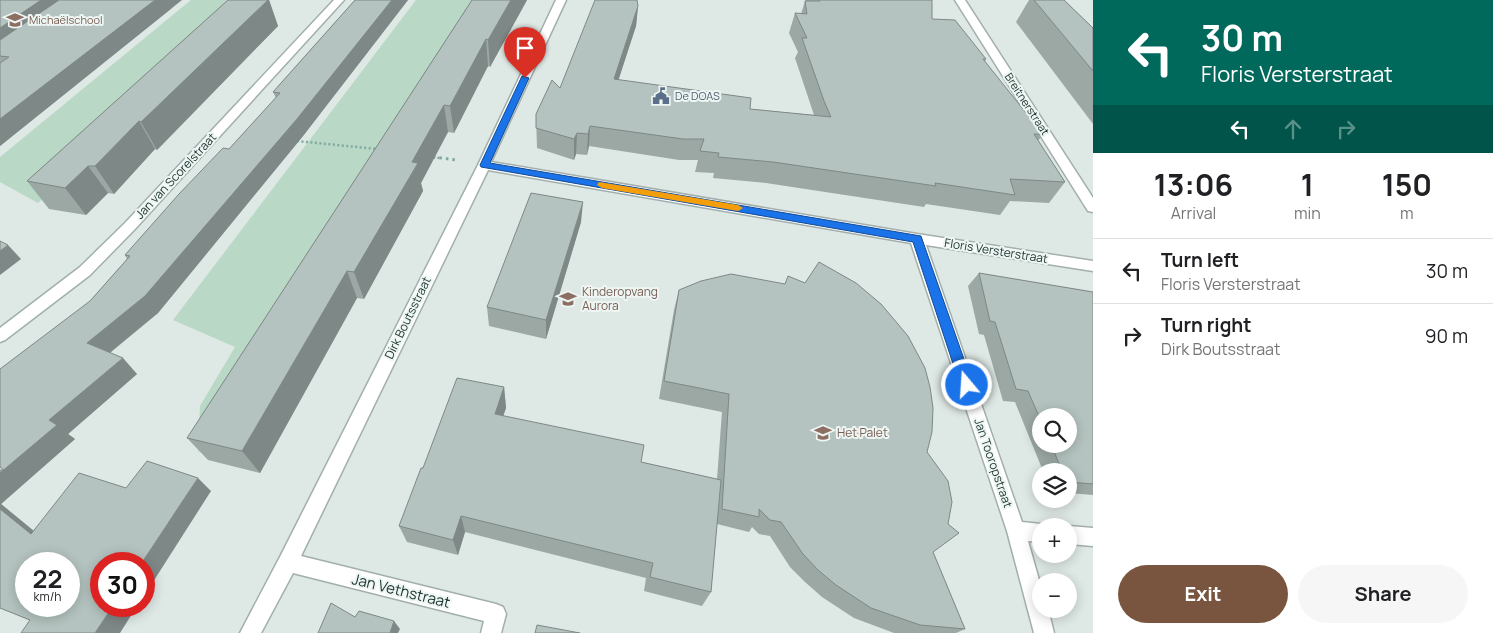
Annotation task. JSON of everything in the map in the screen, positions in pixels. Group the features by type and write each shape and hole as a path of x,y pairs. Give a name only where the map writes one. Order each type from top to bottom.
{"street":[{"name":"Jan van Scorelstraat","path":"0,336 90,265 130,226 339,0"},
{"name":"Dirk Boutsstraat","path":"250,633 288,562 484,165 561,0"},
{"name":"Breitnerstraat","path":"960,0 1093,208"},
{"name":"Floris Versterstraat","path":"484,165 917,239 1093,266"},
{"name":"Jan Tooropstraat","path":"917,239 1016,531 1044,633"},
{"path":"1016,531 1032,532"},
{"path":"1077,536 1093,537"},
{"name":"Jan Vethstraat","path":"288,562 496,614 491,633"}],"path":[{"path":"296,141 379,149"},
{"path":"426,156 484,165"}],"green space":[{"path":"191,0 257,0 38,203 0,182 0,157"},
{"path":"416,0 483,0 198,453 200,406 235,347 173,320"}],"building":[{"path":"0,0 41,0 0,28"},
{"path":"59,0 155,0 0,119 0,63 9,57 0,56 0,40"},
{"path":"228,0 268,0 141,122 139,121 95,166 88,166 65,188 27,181"},
{"path":"355,0 392,0 297,119 145,296 87,343 123,358 49,420 57,425 4,470 0,467 0,369 90,301 130,256 125,255 179,194 223,148 229,149 280,93 273,92"},
{"path":"472,0 511,0 488,40 486,39 450,106 444,105 412,162 418,163 354,272 347,271 242,451 187,438"},
{"path":"595,0 637,0 638,6 614,79 751,98 750,109 831,117 802,38 807,38 795,13 807,14 805,1 932,0 932,19 955,20 986,59 983,59 1043,134 1034,134 1065,182 1010,179 1015,195 935,183 936,186 773,162 718,157 719,153 700,151 704,139 683,139 590,126 588,134 577,133 574,139 536,128 536,114 552,80 560,88"},
{"path":"1034,0 1064,0 1093,28 1093,71"},
{"path":"531,193 583,202 546,320 487,307"},
{"path":"0,241 8,245 0,251"},
{"name":"Het Palet","path":"819,262 856,283 881,304 908,336 925,368 933,408 932,432 927,452 948,481 952,502 948,524 959,533 933,552 965,629 920,625 871,608 836,585 818,570 803,554 781,522 770,520 759,509 759,517 722,509 729,394 664,381 679,290 701,281 731,274 785,284 788,276 805,283"},
{"path":"979,273 1093,292 1093,484 1077,483 1077,463 1059,463 1055,453 1077,453 1077,408 1035,408 1028,391 1016,389 995,322 990,321"},
{"path":"457,378 504,387 495,414 644,445 641,462 721,480 711,592 650,577 653,563 461,516 453,540 399,526"},
{"path":"147,461 198,478 149,552 90,552 90,617 106,617 95,633 21,633 30,620 22,617 80,617 80,552 15,552 15,614 0,608 0,509 31,534 79,473 126,488"},
{"path":"331,603 355,617 359,611 394,621 390,633 318,633"},
{"path":"537,625 580,633 535,633"}],"slow traffic":[{"path":"602,185 738,208"}],"place":[{"name":"Michaëlschool","path":"15,20"},
{"name":"De DOAS","path":"661,96"},
{"name":"Kinderopvang Aurora","path":"568,299"},
{"name":"Het Palet","path":"823,433"}],"route":[{"path":"525,78 484,165 917,239 967,385"}]}
